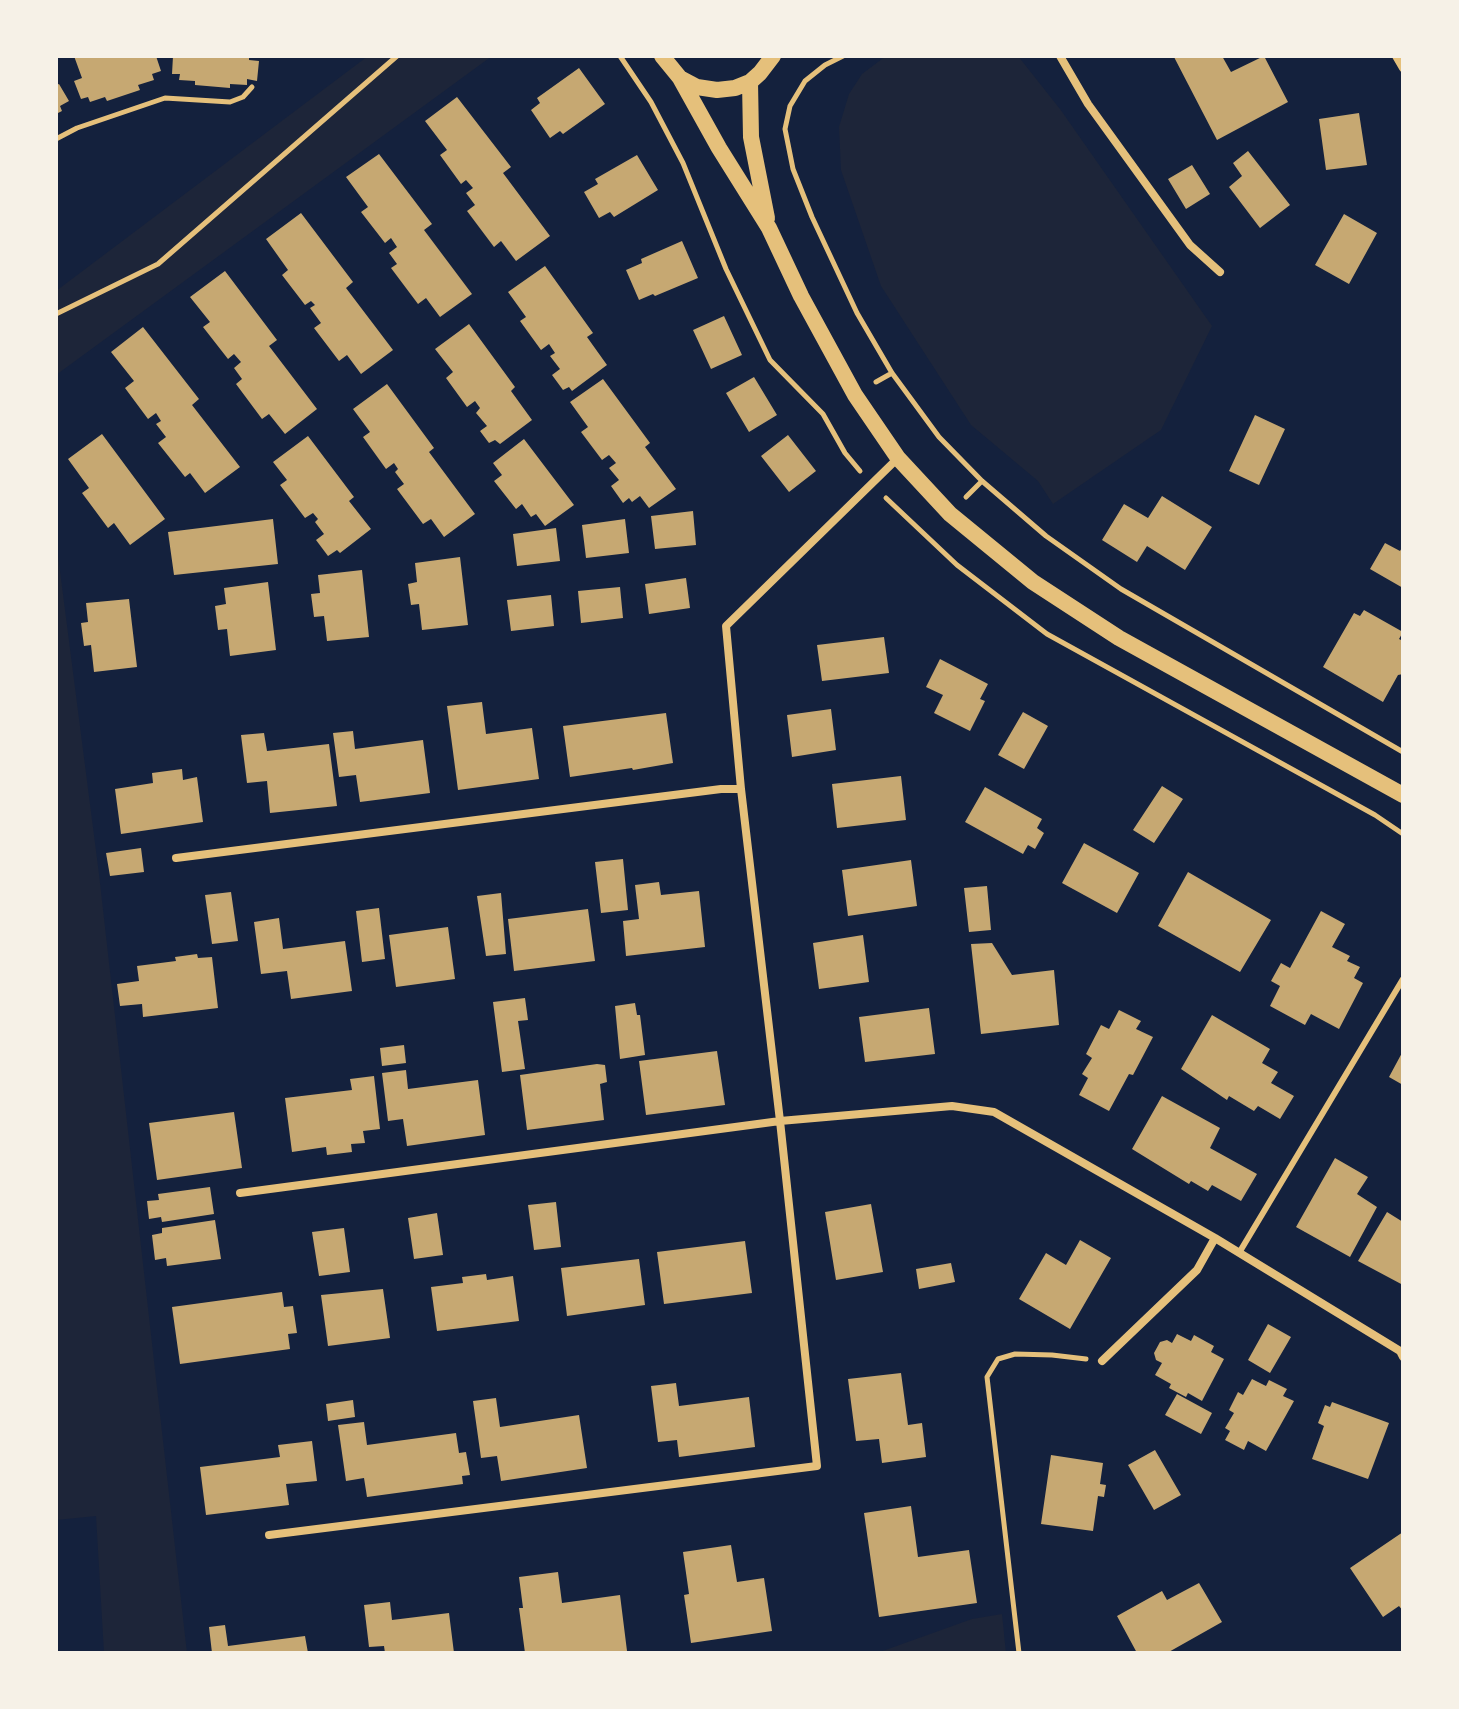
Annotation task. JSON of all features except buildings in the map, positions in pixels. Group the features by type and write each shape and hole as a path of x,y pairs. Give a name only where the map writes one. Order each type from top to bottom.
{"main road":[{"path":"662,56 680,78 769,228 801,296 855,395 898,458 950,514 1033,582 1119,638 1403,795"},
{"path":"680,78 697,87 717,90 735,88 750,82 773,56"},
{"path":"750,82 751,137 769,228"}],"street":[{"path":"1060,56 1088,104 1190,245 1220,272"},
{"path":"1396,56 1403,68"},
{"path":"269,1535 817,1466 741,789 726,626 898,458"},
{"path":"176,858 721,789 741,789"},
{"path":"240,1193 780,1121 952,1106 994,1112 1215,1238 1400,1351 1403,1357"},
{"path":"1102,1361 1197,1270 1215,1238"}],"lane":[{"path":"1239,1253 1403,979"}],"path":[{"path":"56,314 158,264 397,56"},
{"path":"843,56 805,81 790,106 785,129 793,169 857,313 892,373 939,437 982,481 1046,536 1121,589 1403,752"},
{"path":"56,139 77,128 165,98 230,102 243,97 252,87"},
{"path":"1019,1653 987,1377 998,1359 1015,1354 1102,1361"}],"shaded area":[{"path":"368,56 492,56 56,375 56,291"},
{"path":"886,56 1018,56 1060,109 1212,326 1161,430 1053,504 1038,481 971,425 881,286 841,170 839,127 849,94 862,74"},
{"path":"56,540 99,874 187,1653 104,1653 96,1516 56,1520"},
{"path":"1002,1614 1006,1653 877,1653 972,1619"}]}
